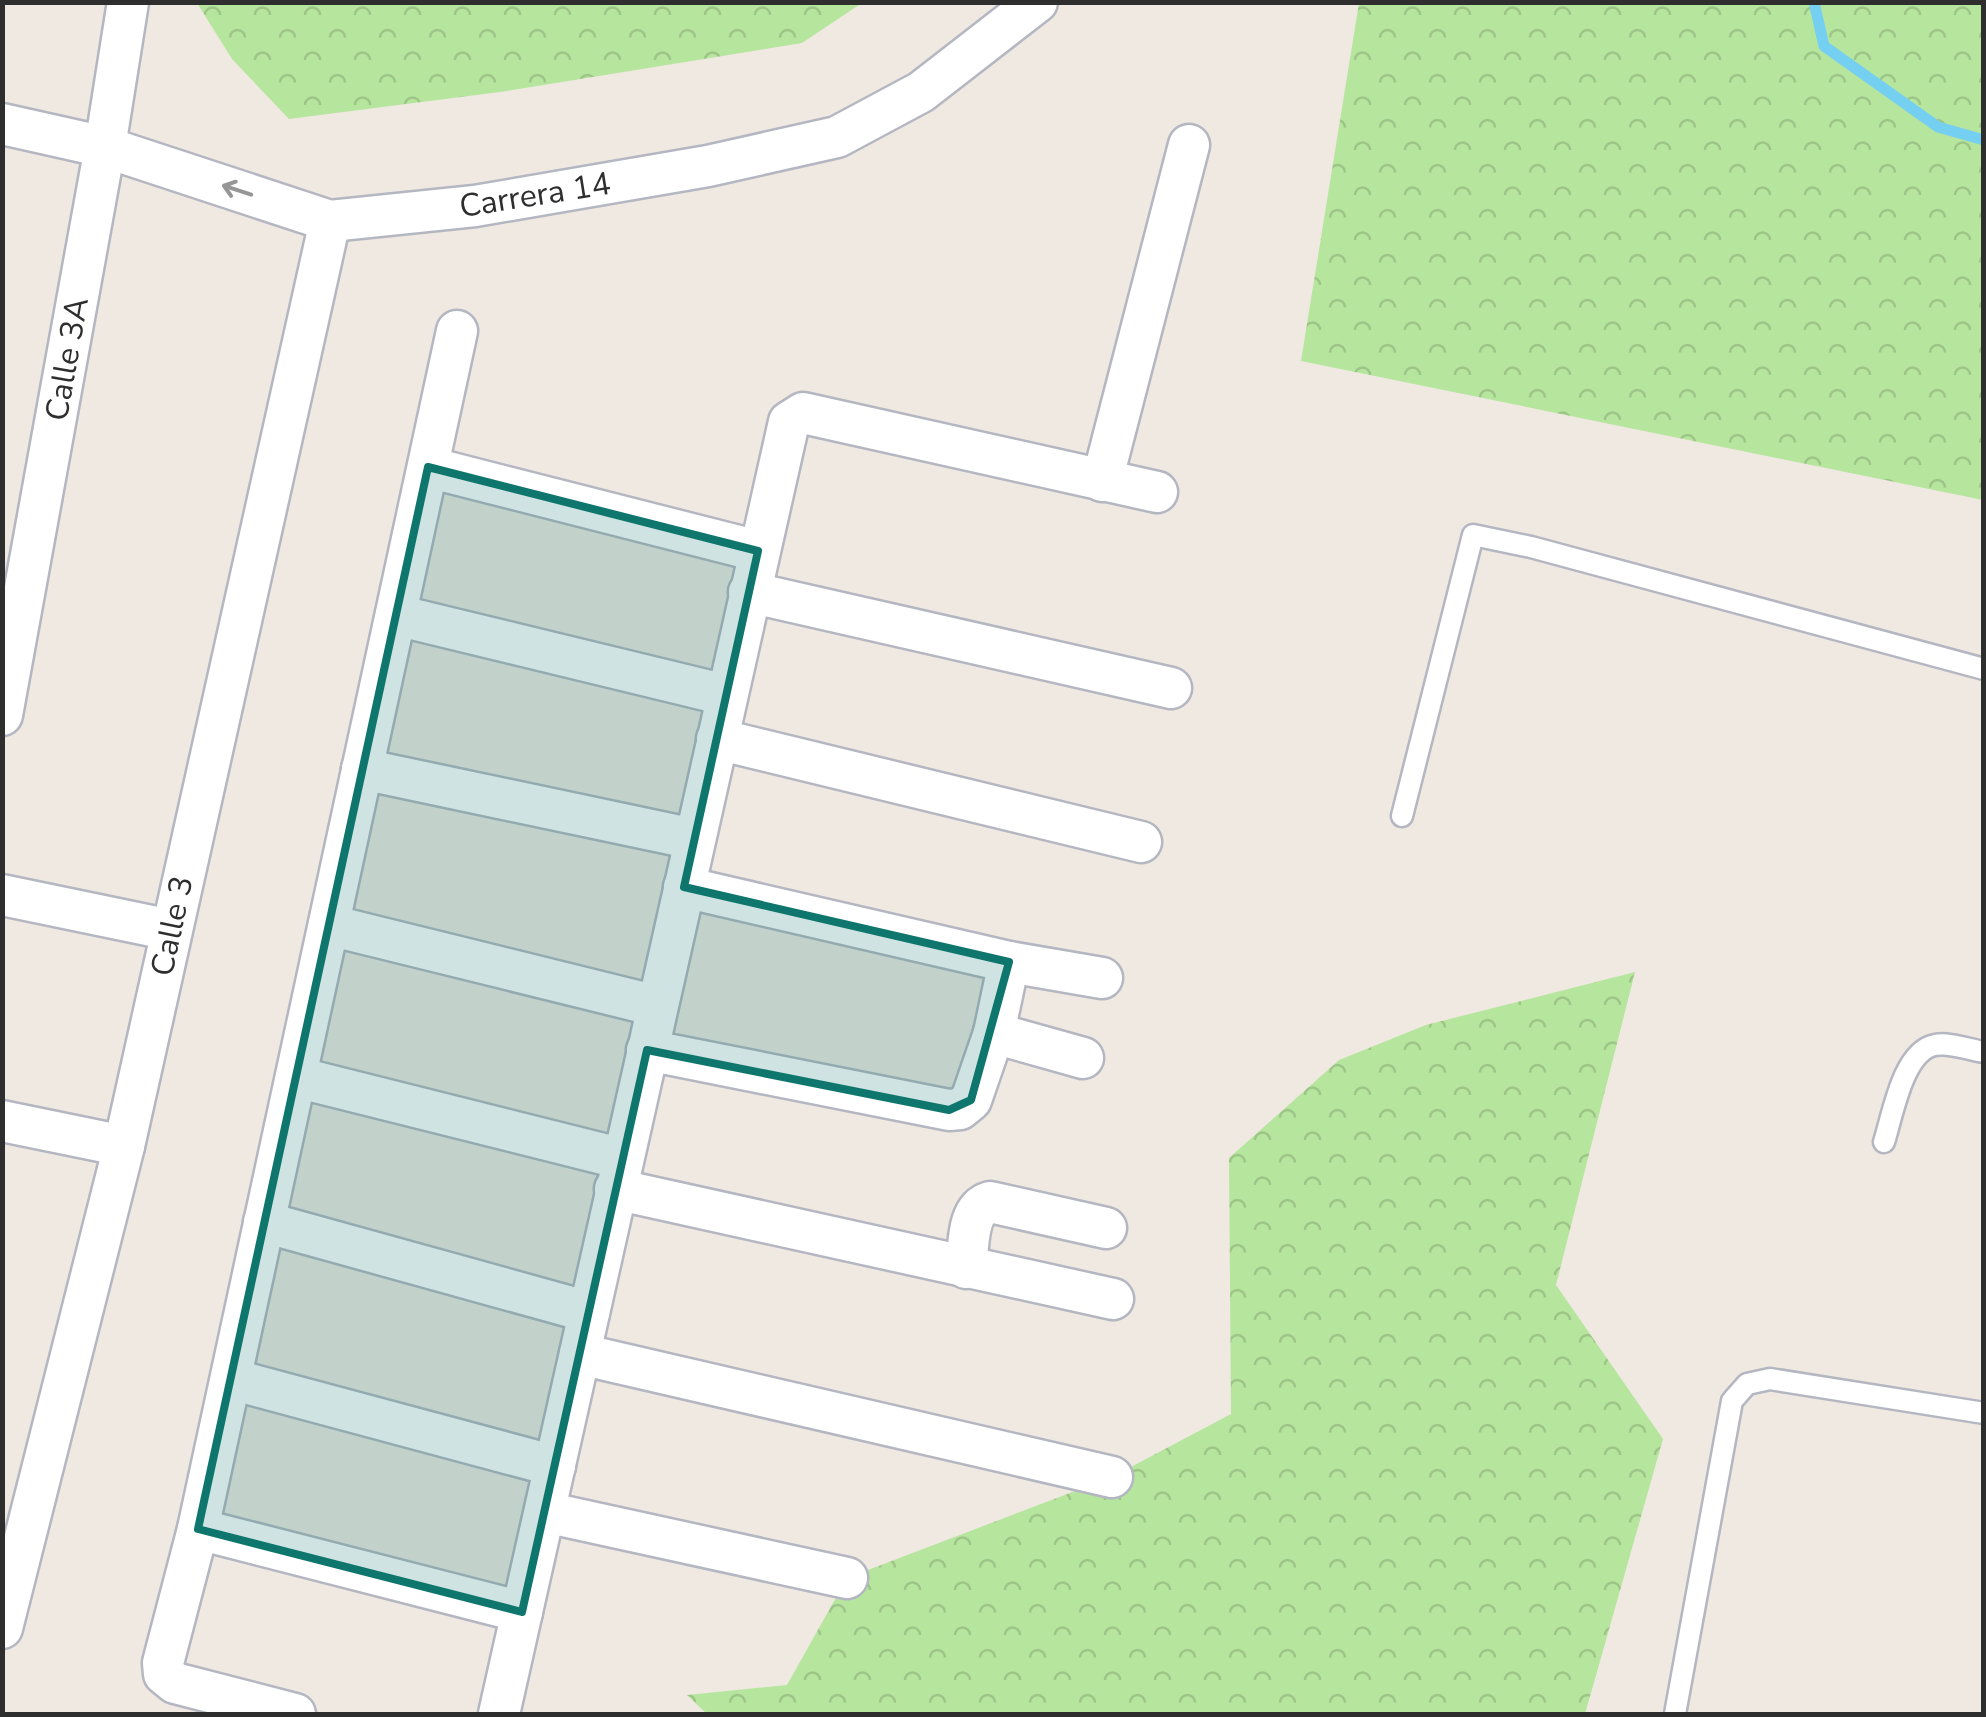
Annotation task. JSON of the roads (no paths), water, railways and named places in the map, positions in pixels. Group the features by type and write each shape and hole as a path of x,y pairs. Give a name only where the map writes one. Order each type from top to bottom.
{"street":[{"name":"Calle 3A","path":"2,716 106,147 128,2"},
{"name":"Carrera 14","path":"2,124 106,147 330,221 475,206 708,166 836,137 921,92 1037,2"},
{"path":"1102,482 1189,145"},
{"name":"Calle 3","path":"3,1623 124,1146 330,221"},
{"path":"295,1714 175,1683 164,1674 163,1664 198,1529 457,331"},
{"path":"500,1714 789,422 803,413 1156,492"},
{"path":"428,467 758,550"},
{"path":"749,592 1171,688"},
{"path":"396,615 726,695"},
{"path":"717,739 1141,842"},
{"path":"362,769 694,839"},
{"path":"684,887 1010,962 1102,978"},
{"path":"2,896 171,930"},
{"path":"328,925 657,1006"},
{"path":"648,1050 949,1110 960,1109 971,1100 994,1033 1010,962"},
{"path":"994,1033 1084,1058"},
{"path":"296,1077 619,1174 966,1268 1114,1299"},
{"path":"2,1121 124,1146"},
{"path":"966,1268 974,1214 980,1204 990,1202 1106,1228"},
{"path":"264,1222 589,1312"},
{"path":"580,1354 1112,1478"},
{"path":"230,1379 555,1466"},
{"path":"545,1512 847,1578"},
{"path":"198,1529 522,1612"}],"lane":[{"path":"1402,816 1473,535 1531,547 1984,669"},
{"path":"1884,1142 1908,1066 1920,1053 1936,1045 1984,1052"},
{"path":"1675,1714 1732,1401 1747,1384 1770,1380 1984,1413"}],"waterway":[{"path":"1814,2 1824,46 1938,127 1984,140"}]}
